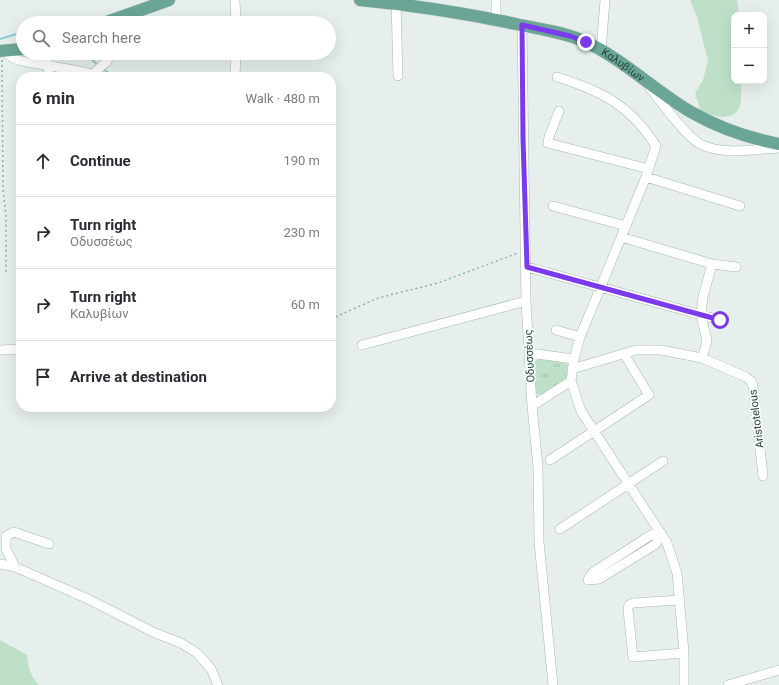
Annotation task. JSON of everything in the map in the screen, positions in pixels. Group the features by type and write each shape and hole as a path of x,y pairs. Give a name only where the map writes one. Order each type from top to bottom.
{"main road":[{"path":"123,16 169,0"},
{"name":"Καλυβίων","path":"366,0 396,3 496,20 570,36 601,51 690,112 723,129 748,138 779,144"},
{"path":"1,51 16,50"}],"street":[{"path":"235,0 236,16"},
{"path":"496,0 496,20"},
{"path":"601,51 605,0"},
{"path":"396,3 398,76"},
{"path":"136,16 140,10"},
{"name":"Οδυσσέως","path":"522,25 527,267 526,301 532,406 538,467 540,563 553,685"},
{"path":"1,51 16,59"},
{"path":"17,60 85,72"},
{"path":"49,60 49,72"},
{"path":"98,72 107,60"},
{"path":"235,72 236,60"},
{"path":"557,77 581,84 608,97 628,112 645,128 656,146 648,173 580,337 574,359 571,381 581,412 668,543 676,573 680,600 684,653 684,685"},
{"path":"641,77 688,134 699,144 729,151 779,148"},
{"path":"559,111 548,143 648,173 740,206"},
{"path":"553,206 626,226"},
{"path":"621,238 712,264 736,267"},
{"path":"702,358 707,341 701,315 703,297 712,264"},
{"path":"527,267 720,320"},
{"path":"362,345 526,301"},
{"path":"556,330 580,337"},
{"path":"0,350 16,349"},
{"name":"Aristotelous","path":"572,369 636,350 662,350 702,358 746,376 751,381 763,476"},
{"path":"529,353 574,359"},
{"path":"550,460 649,395 624,354"},
{"path":"532,406 571,381"},
{"path":"560,529 663,461"},
{"path":"16,567 6,549 6,536 14,532 49,544"},
{"path":"661,533 656,544 599,579 588,580 592,573 651,535 661,533"},
{"path":"0,564 16,567 88,599 155,633 181,643 197,653 211,669 218,685"},
{"path":"680,600 633,603 629,605 628,610 633,657 684,653"},
{"path":"728,685 779,670"}],"path":[{"path":"1,51 2,190 6,216 6,272"},
{"path":"336,318 378,298 410,288 438,283 526,250"}],"green space":[{"path":"690,0 737,0 739,12 731,12 731,84 741,84 741,100 740,106 733,115 723,117 701,112 695,93 703,80 708,61 697,17"},
{"path":"542,358 568,364 566,380 543,395 534,393 533,362"},
{"path":"0,640 27,655 30,671 33,678 39,685 0,685"}],"waterway":[{"path":"0,39 16,34"},
{"path":"92,60 98,65"},
{"path":"103,69 108,72"}],"route":[{"path":"586,42 570,36 522,25 521,66 527,267 720,320"}]}
